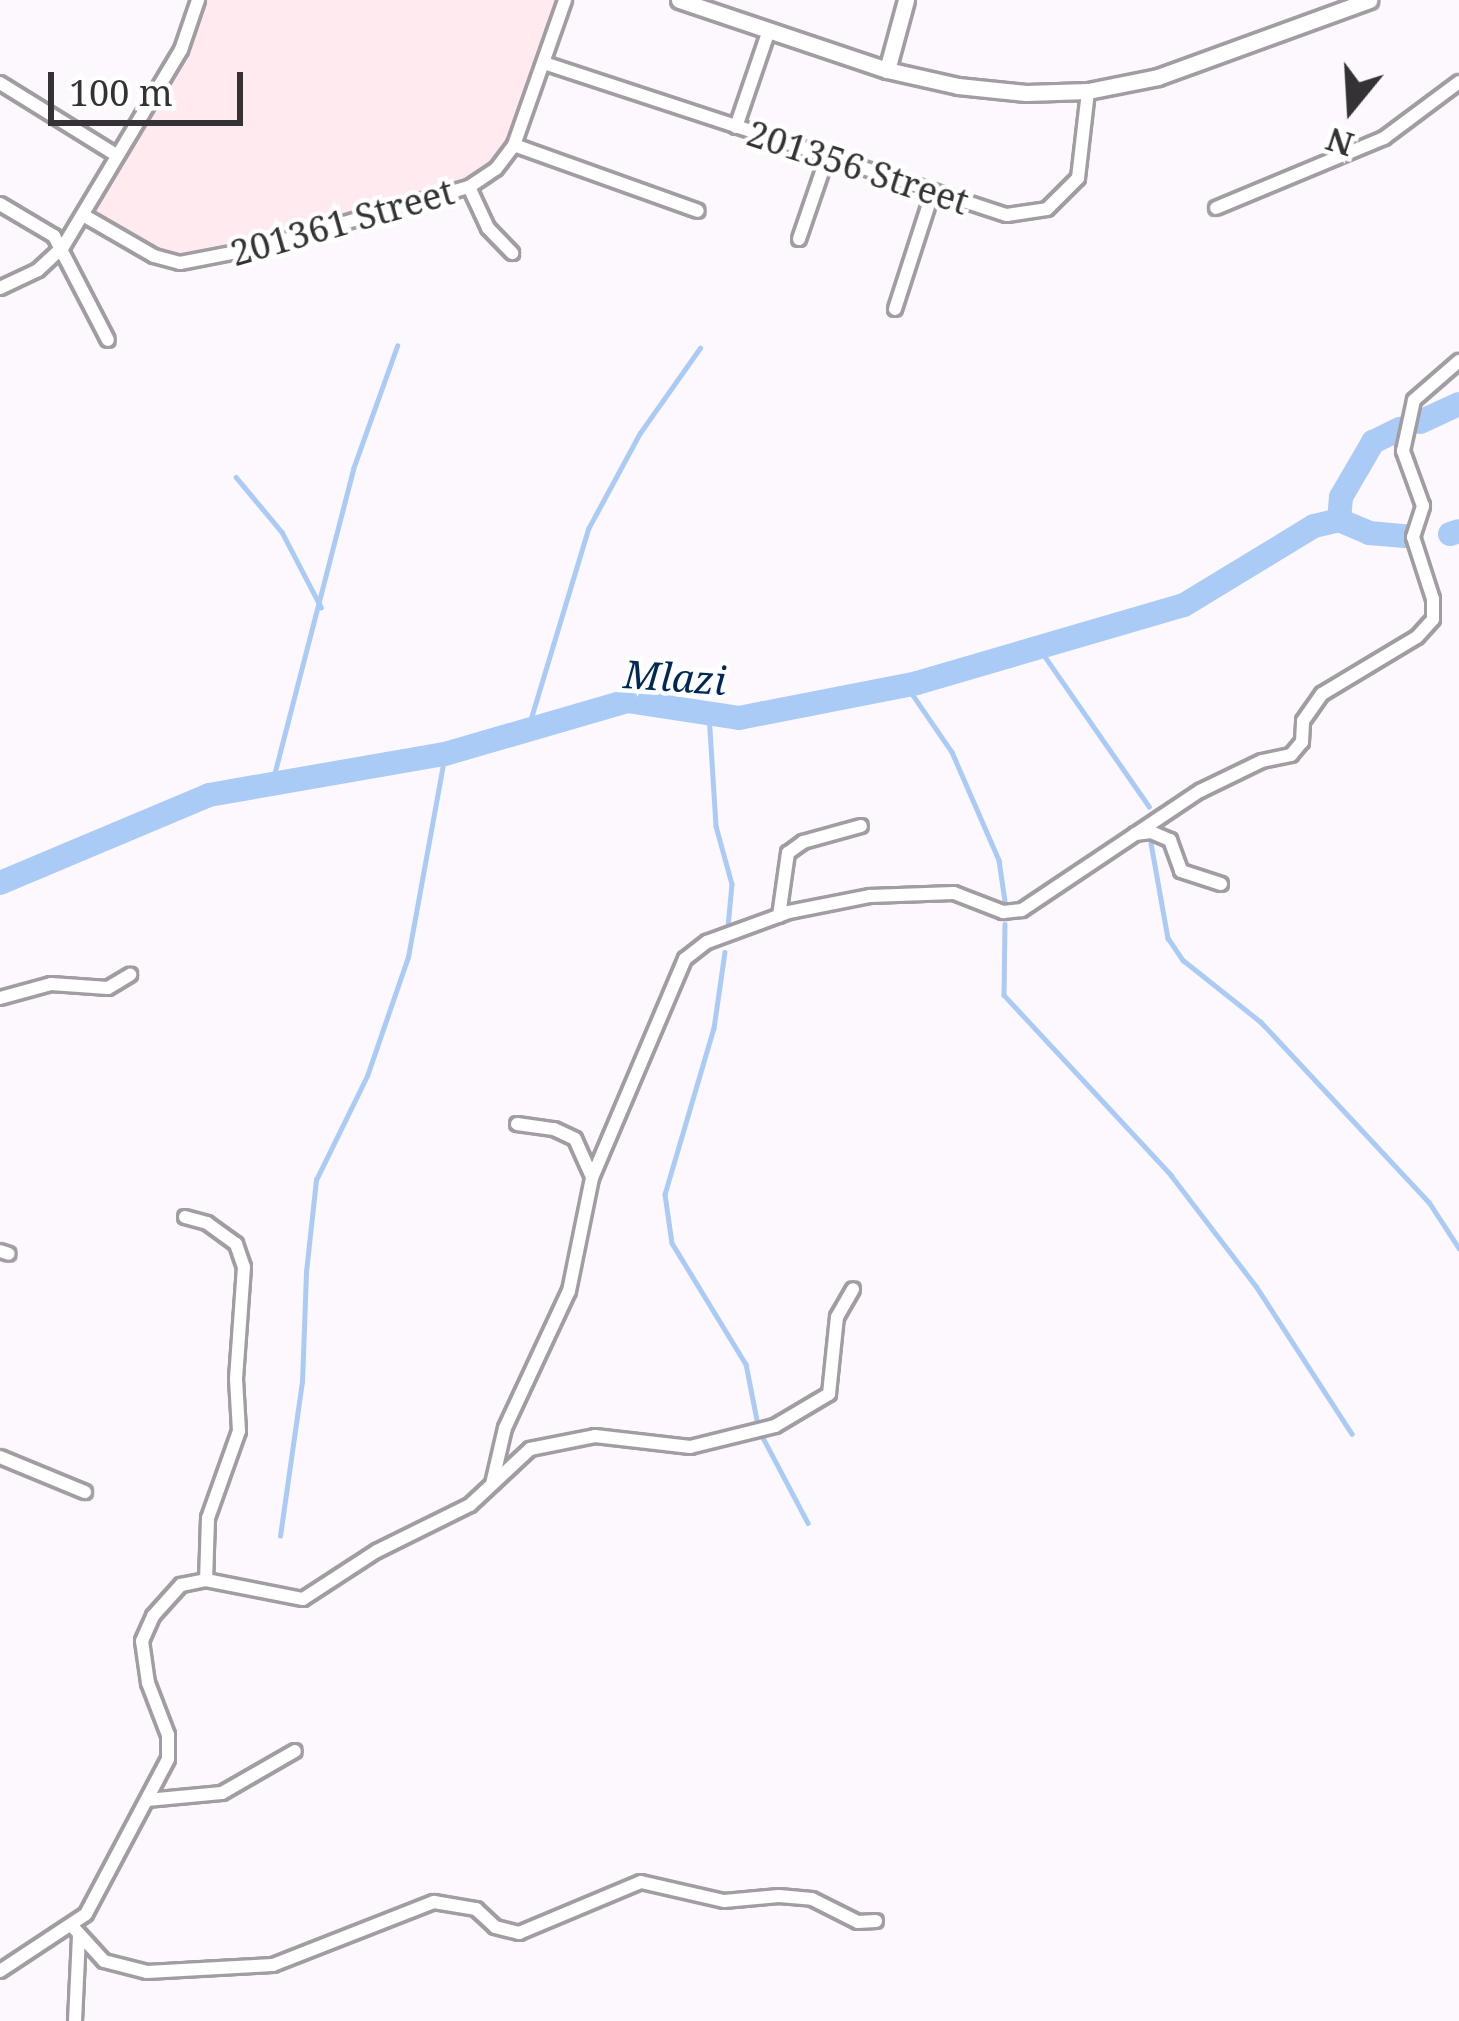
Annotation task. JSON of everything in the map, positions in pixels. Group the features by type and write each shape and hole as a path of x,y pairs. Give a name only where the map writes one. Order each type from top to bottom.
{"street":[{"path":"0,288 38,270 63,247 190,34 198,0"},
{"name":"201361 Street","path":"83,215 154,256 180,263 257,248 469,187 496,169 514,145 565,0"},
{"path":"679,0 887,70 997,92 1088,91 1201,64 1369,0"},
{"path":"887,70 906,0"},
{"path":"736,127 769,30"},
{"name":"201356 Street","path":"544,63 1007,215 1047,209 1078,178 1088,91"},
{"path":"1216,208 1384,139 1459,82"},
{"path":"0,83 116,155"},
{"path":"514,145 698,211"},
{"path":"800,238 827,157"},
{"path":"469,187 488,228 512,253"},
{"path":"895,309 933,191"},
{"path":"0,204 63,247 108,340"},
{"path":"492,1484 505,1428 569,1291 592,1178 685,959 707,942 779,916 870,896 936,892 1004,912 1022,910 1233,773 1291,755 1302,742 1303,721 1322,694 1417,637 1433,619 1433,599 1413,537 1423,506 1403,451 1414,400 1459,361"},
{"path":"779,916 788,853 802,842 861,826"},
{"path":"1133,834 1150,832 1170,840 1181,872 1221,884"},
{"path":"0,998 52,984 108,988 130,975"},
{"path":"518,1124 554,1129 575,1139 592,1178"},
{"path":"184,1217 207,1223 236,1244 244,1267 236,1379 238,1431 208,1518 206,1580"},
{"path":"75,2021 76,1930 170,1748 143,1665 142,1641 166,1599 181,1585 206,1580 303,1599 376,1551 470,1505 530,1449 557,1441 595,1436 690,1447 775,1426 832,1388 833,1333 853,1288"},
{"path":"0,1457 85,1492"},
{"path":"147,1800 222,1793 295,1751"},
{"path":"76,1930 104,1961 126,1970 249,1967 288,1961 434,1902 476,1909 495,1927 519,1933 622,1886 653,1881 724,1901 779,1896 812,1899 858,1922 876,1921"},
{"path":"0,1971 53,1931 76,1930"}],"shaded area":[{"path":"198,0 564,0 514,145 469,186 180,263 83,215 180,51"}],"waterway":[{"path":"272,783 353,469 397,346"},
{"path":"528,728 588,529 640,433 700,348"},
{"path":"1420,422 1459,404"},
{"path":"1339,520 1341,497 1373,442 1400,429"},
{"path":"236,477 282,532 321,607"},
{"name":"Mlazi","path":"0,883 209,795 445,754 627,701 739,718 917,683 1184,605 1314,526 1339,520 1369,533 1405,536"},
{"name":"Mlazi","path":"1450,534 1459,531"},
{"path":"1039,648 1149,806"},
{"path":"906,685 952,752 999,860 1005,901"},
{"path":"709,714 716,826 732,884 728,927"},
{"path":"280,1536 302,1382 306,1272 316,1180 367,1076 408,957 445,754"},
{"path":"1151,843 1168,938 1183,960 1261,1022 1429,1202 1459,1248"},
{"path":"1005,924 1004,995 1171,1175 1256,1286 1352,1434"},
{"path":"725,952 714,1028 665,1194 672,1243 746,1364 759,1430 808,1523"}]}
